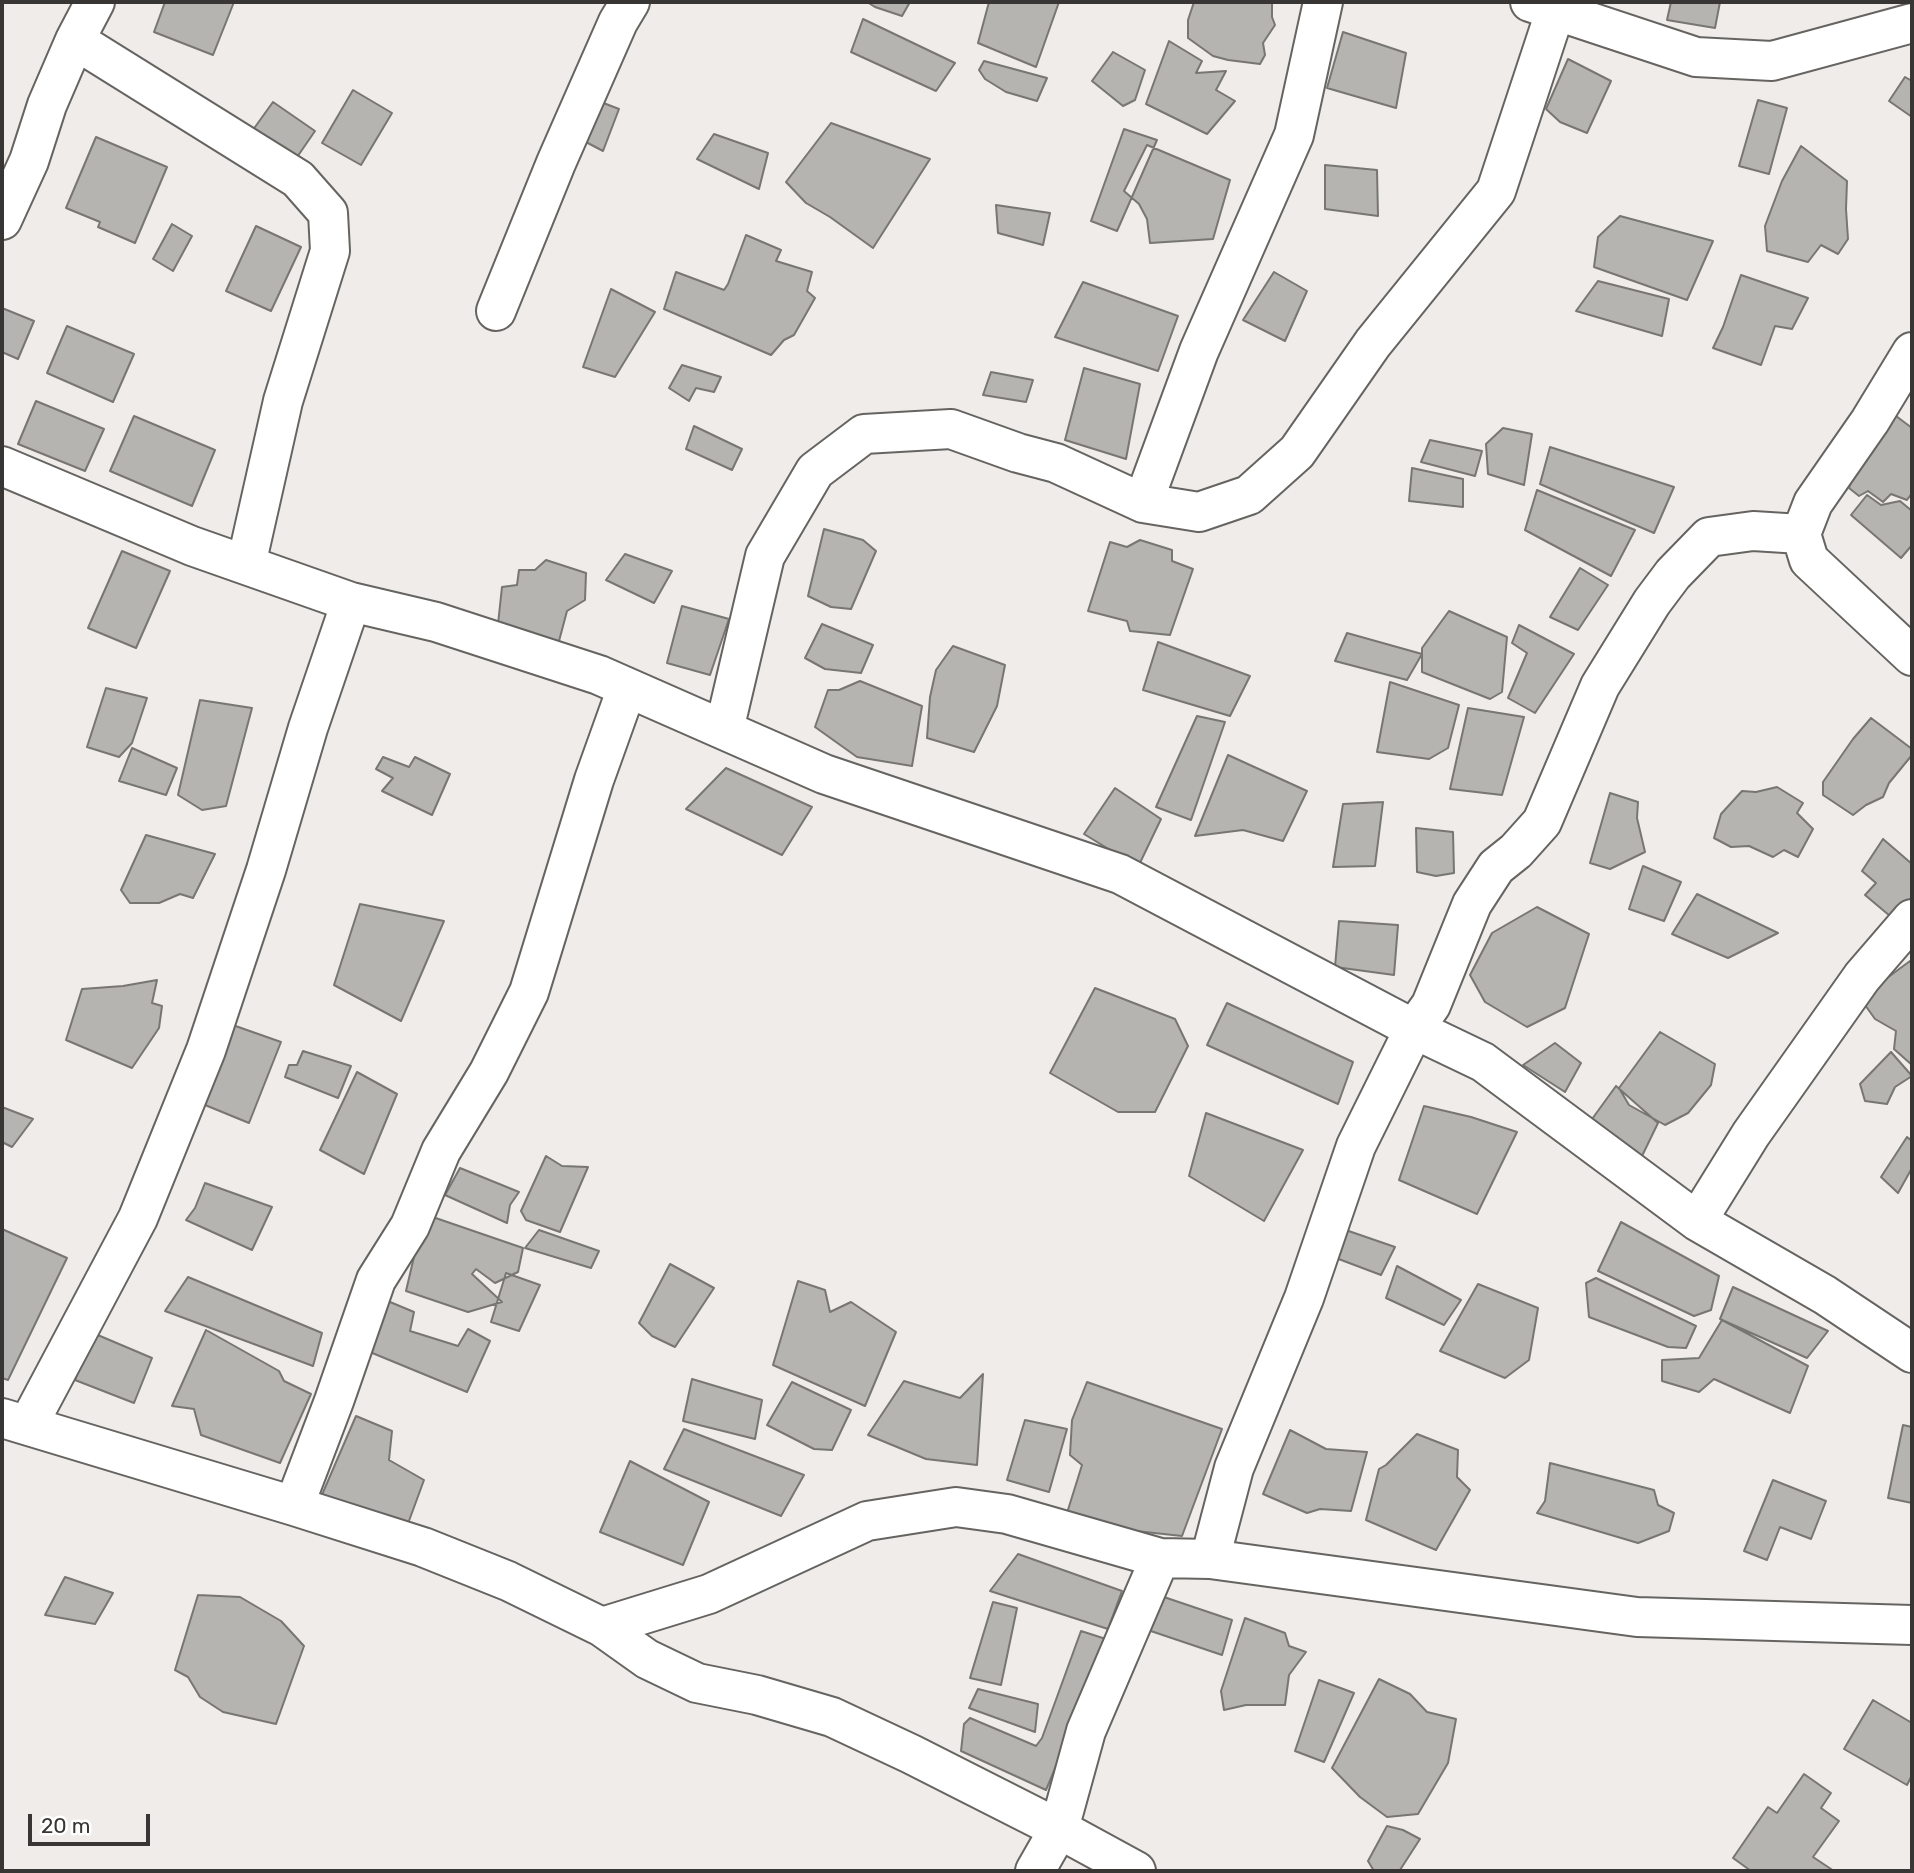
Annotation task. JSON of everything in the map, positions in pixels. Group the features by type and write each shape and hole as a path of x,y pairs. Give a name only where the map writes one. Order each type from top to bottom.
{"street":[{"path":"2,220 29,161 47,105 95,2"},
{"path":"496,311 556,163 618,22 630,2"},
{"path":"1143,503 1199,351 1294,135 1323,2"},
{"path":"723,730 765,556 815,471 864,434 951,429 1018,453 1056,463 1143,503 1199,512 1250,495 1297,452 1373,343 1496,191 1543,5 1696,57 1772,61 1912,23"},
{"path":"75,40 298,179 328,213 330,251 283,401 246,565"},
{"path":"1912,352 1870,421 1812,503 1801,534 1809,560 1912,656"},
{"path":"2,466 192,546 351,602 436,622 599,675 824,774 1120,874 1414,1029 1483,1062 1697,1221 1825,1295 1912,1353"},
{"path":"1210,1559 1234,1468 1304,1298 1356,1146 1414,1029 1431,1004 1472,904 1496,867 1542,822 1600,687 1672,574 1709,537 1753,531 1801,534"},
{"path":"351,602 308,728 266,870 206,1050 138,1218 15,1422 423,1547 509,1581 602,1627 647,1659 697,1683 757,1695 832,1717 911,1754 1136,1871"},
{"path":"294,1506 376,1280 410,1226 441,1152 489,1072 529,992 594,780 627,688"},
{"path":"1697,1221 1751,1134 1862,977 1912,919"},
{"path":"602,1627 709,1594 867,1521 956,1507 1007,1514 1160,1558 1210,1559 1637,1617 1912,1625"},
{"path":"1035,1871 1059,1829 1086,1731 1160,1558"},
{"path":"1059,1829 1066,1871"}],"building":[{"path":"165,2 234,2 213,55 154,32"},
{"path":"867,2 910,2 902,16"},
{"path":"989,2 1059,2 1036,67 978,43"},
{"path":"1194,2 1272,2 1275,25 1263,43 1265,55 1260,64 1213,56 1188,38 1188,20"},
{"path":"1671,2 1720,2 1715,28 1667,20"},
{"path":"863,19 955,63 936,91 851,52"},
{"path":"1343,32 1406,53 1396,108 1327,88"},
{"path":"1169,41 1202,61 1196,73 1226,71 1216,90 1235,101 1207,134 1146,104"},
{"path":"1113,52 1145,70 1135,100 1123,106 1092,81"},
{"path":"1568,59 1611,81 1587,133 1560,122 1546,109"},
{"path":"984,61 1047,78 1037,101 1006,92 985,79 979,70"},
{"path":"1905,77 1912,81 1912,117 1889,101"},
{"path":"353,90 392,113 361,165 322,143"},
{"path":"593,99 619,109 603,151 584,141"},
{"path":"1758,100 1787,108 1769,174 1739,166"},
{"path":"273,102 315,131 293,163 250,134"},
{"path":"831,123 930,159 873,248 806,203 786,182"},
{"path":"1124,129 1157,140 1117,231 1091,221"},
{"path":"714,134 768,153 759,189 697,159"},
{"path":"96,137 167,167 135,243 98,227 100,222 66,208"},
{"path":"1147,145 1230,180 1213,239 1150,243 1147,219 1139,204 1124,191"},
{"path":"1801,146 1847,181 1848,239 1838,254 1821,245 1808,262 1767,251 1765,226 1782,181"},
{"path":"1325,165 1377,170 1378,216 1325,209"},
{"path":"996,205 1050,213 1043,245 998,233"},
{"path":"1620,216 1713,241 1687,300 1594,267 1598,237"},
{"path":"172,224 192,236 173,271 153,259"},
{"path":"256,226 301,247 271,311 226,291"},
{"path":"746,235 781,250 776,261 812,272 807,291 815,298 794,335 784,340 771,355 664,309 676,272 724,290"},
{"path":"1274,272 1307,291 1285,341 1243,320"},
{"path":"1741,275 1808,298 1792,329 1775,326 1761,365 1713,348"},
{"path":"1598,281 1669,299 1662,336 1576,311"},
{"path":"1083,282 1178,316 1158,371 1055,337"},
{"path":"611,289 655,312 615,377 583,367"},
{"path":"2,308 34,321 18,359 2,352"},
{"path":"67,326 134,354 113,402 47,373"},
{"path":"682,365 721,377 714,392 696,388 689,401 669,388"},
{"path":"1084,368 1140,384 1126,459 1065,440"},
{"path":"991,372 1033,380 1026,402 983,395"},
{"path":"36,401 104,429 85,471 18,444"},
{"path":"134,416 215,450 192,506 110,471"},
{"path":"1896,416 1912,428 1912,493 1907,500 1891,494 1883,502 1868,491 1859,496 1849,488 1858,459"},
{"path":"694,426 742,449 732,470 686,449"},
{"path":"1503,428 1532,434 1524,485 1488,474 1486,444"},
{"path":"1430,440 1482,451 1475,476 1421,462"},
{"path":"1550,447 1674,487 1654,533 1540,484"},
{"path":"1412,468 1463,479 1463,507 1409,501"},
{"path":"1537,490 1635,530 1611,576 1525,530"},
{"path":"1867,495 1881,505 1900,501 1912,511 1912,545 1901,558 1851,515"},
{"path":"824,529 863,540 876,551 851,609 831,607 808,596"},
{"path":"1140,540 1172,550 1172,561 1193,569 1170,635 1130,631 1127,621 1088,611 1110,542 1127,547"},
{"path":"122,551 170,571 136,648 88,628"},
{"path":"625,554 672,571 654,603 606,580"},
{"path":"546,560 586,573 585,600 567,611 559,641 539,644 498,624 502,587 517,585 519,570 535,570"},
{"path":"1580,568 1608,585 1578,630 1550,617"},
{"path":"682,606 729,619 710,675 667,663"},
{"path":"1449,611 1507,637 1502,692 1490,699 1422,672 1422,648"},
{"path":"822,624 873,645 861,673 825,669 805,658"},
{"path":"1519,625 1574,654 1535,713 1508,698 1527,653 1512,643"},
{"path":"1347,633 1422,654 1407,680 1335,661"},
{"path":"1158,642 1250,676 1230,716 1143,690"},
{"path":"953,646 1005,665 997,706 974,752 927,738 930,697 936,670"},
{"path":"860,681 922,706 912,766 857,757 815,727 828,690 839,690"},
{"path":"1390,682 1459,705 1448,748 1429,759 1377,752"},
{"path":"106,688 147,698 132,743 119,757 87,747"},
{"path":"200,700 252,708 226,806 202,810 178,795"},
{"path":"1468,708 1524,717 1502,795 1450,789"},
{"path":"1197,716 1225,722 1191,820 1156,807"},
{"path":"1871,718 1912,749 1912,755 1889,783 1883,797 1853,815 1823,795 1823,782"},
{"path":"132,748 177,768 166,795 119,781"},
{"path":"1228,755 1307,791 1283,841 1243,830 1195,836"},
{"path":"383,757 409,767 415,757 450,774 432,815 382,791 393,778 376,769"},
{"path":"726,768 812,807 782,855 686,809"},
{"path":"1777,787 1803,803 1797,813 1813,829 1798,857 1784,850 1773,857 1749,846 1731,847 1714,838 1721,814 1742,791 1756,792"},
{"path":"1115,788 1161,819 1138,867 1084,834"},
{"path":"1610,793 1638,802 1637,818 1645,852 1610,869 1590,863"},
{"path":"1383,802 1375,866 1333,867 1343,804"},
{"path":"1416,828 1453,832 1454,873 1436,876 1417,872"},
{"path":"146,835 215,854 193,898 180,894 159,903 130,903 121,890"},
{"path":"1883,839 1912,864 1912,906 1896,921 1865,895 1876,883 1862,871"},
{"path":"1643,866 1681,882 1664,921 1629,909"},
{"path":"1697,894 1778,933 1728,958 1672,934"},
{"path":"360,904 444,921 401,1021 334,985"},
{"path":"1537,907 1589,934 1565,1008 1527,1027 1485,1002 1470,975 1492,933"},
{"path":"1339,921 1398,925 1394,975 1335,967"},
{"path":"1910,961 1912,1065 1894,1049 1896,1031 1875,1019 1860,998"},
{"path":"157,980 152,1003 162,1006 159,1028 132,1068 66,1040 82,989"},
{"path":"1095,988 1175,1019 1188,1046 1155,1112 1118,1112 1050,1073"},
{"path":"1227,1003 1353,1062 1338,1104 1207,1045"},
{"path":"227,1023 281,1042 249,1123 188,1098"},
{"path":"1660,1032 1715,1064 1711,1085 1688,1113 1665,1125 1629,1105 1619,1088"},
{"path":"1555,1043 1581,1063 1565,1092 1523,1065"},
{"path":"303,1051 351,1066 338,1098 285,1077 289,1065 297,1065"},
{"path":"1891,1052 1912,1076 1895,1087 1887,1104 1865,1101 1860,1084"},
{"path":"357,1072 397,1094 364,1174 320,1150"},
{"path":"1616,1086 1658,1123 1642,1156 1587,1126"},
{"path":"1424,1106 1517,1132 1477,1214 1399,1180"},
{"path":"2,1107 33,1119 12,1147 2,1142"},
{"path":"1206,1113 1303,1150 1264,1221 1189,1176"},
{"path":"1907,1137 1912,1141 1912,1168 1898,1193 1881,1177"},
{"path":"546,1156 562,1166 588,1167 560,1232 526,1220 521,1211"},
{"path":"460,1168 519,1192 510,1205 507,1223 445,1195"},
{"path":"205,1183 272,1207 252,1250 186,1220 195,1208"},
{"path":"424,1214 523,1248 518,1272 495,1283 476,1269 472,1274 502,1302 468,1312 406,1291"},
{"path":"1621,1222 1719,1276 1711,1310 1694,1316 1598,1271"},
{"path":"1337,1227 1395,1247 1381,1275 1328,1255"},
{"path":"2,1229 67,1258 8,1380 2,1378"},
{"path":"539,1230 599,1251 591,1268 525,1248"},
{"path":"670,1264 714,1288 675,1347 652,1336 639,1323"},
{"path":"1397,1266 1461,1300 1444,1325 1386,1298"},
{"path":"506,1273 540,1285 519,1331 491,1322"},
{"path":"188,1277 322,1333 313,1366 165,1311"},
{"path":"1596,1278 1696,1326 1686,1348 1668,1347 1589,1317 1586,1283"},
{"path":"798,1281 825,1290 830,1312 851,1302 896,1332 865,1406 773,1365"},
{"path":"1478,1284 1538,1308 1529,1360 1505,1378 1440,1351"},
{"path":"1733,1287 1828,1331 1807,1358 1720,1319"},
{"path":"378,1297 414,1312 410,1331 458,1346 468,1329 490,1341 467,1392 365,1350"},
{"path":"1722,1320 1808,1366 1790,1413 1714,1379 1699,1392 1662,1381 1662,1360 1699,1358"},
{"path":"206,1330 279,1371 284,1381 311,1394 280,1463 201,1435 194,1409 172,1406"},
{"path":"93,1333 152,1358 134,1403 75,1380"},
{"path":"983,1374 977,1465 926,1459 868,1435 904,1381 960,1398"},
{"path":"692,1379 762,1400 755,1439 683,1421"},
{"path":"792,1382 851,1410 832,1450 814,1449 767,1425"},
{"path":"1087,1382 1222,1429 1182,1536 1108,1528 1067,1513 1082,1465 1070,1455 1072,1420"},
{"path":"356,1416 392,1431 389,1460 424,1480 406,1529 321,1497"},
{"path":"1025,1420 1067,1429 1049,1492 1007,1480"},
{"path":"1903,1425 1912,1427 1912,1503 1888,1498"},
{"path":"684,1429 804,1475 781,1516 664,1469"},
{"path":"1290,1430 1326,1449 1367,1452 1351,1511 1320,1509 1307,1513 1263,1494"},
{"path":"1417,1434 1458,1450 1457,1477 1470,1490 1436,1550 1366,1520 1379,1469"},
{"path":"630,1461 709,1502 683,1565 600,1532"},
{"path":"1550,1463 1654,1490 1658,1505 1674,1513 1669,1531 1638,1543 1537,1513 1545,1501"},
{"path":"1773,1480 1826,1501 1811,1539 1780,1527 1767,1560 1744,1551"},
{"path":"1018,1554 1122,1591 1108,1629 990,1591"},
{"path":"65,1577 113,1593 95,1624 45,1615"},
{"path":"1155,1594 1232,1620 1222,1655 1136,1626"},
{"path":"198,1595 240,1597 281,1621 304,1646 276,1724 223,1712 200,1697 188,1677 175,1670"},
{"path":"993,1602 1017,1608 1001,1685 970,1678"},
{"path":"1245,1618 1285,1633 1289,1646 1306,1652 1289,1675 1285,1705 1246,1705 1224,1710 1221,1691"},
{"path":"1081,1631 1109,1640 1046,1790 961,1751 964,1724 970,1718 1036,1746 1042,1738"},
{"path":"1379,1679 1410,1694 1427,1712 1456,1719 1448,1763 1418,1814 1387,1817 1360,1797 1332,1768"},
{"path":"1319,1680 1354,1693 1324,1762 1295,1751"},
{"path":"978,1689 1038,1704 1035,1732 969,1708"},
{"path":"1873,1700 1912,1723 1912,1775 1907,1785 1844,1749"},
{"path":"1804,1774 1831,1793 1821,1808 1839,1821 1813,1857 1834,1871 1751,1871 1733,1858 1768,1807 1777,1813"},
{"path":"1387,1826 1403,1830 1420,1839 1400,1870 1374,1871 1368,1861"}]}
